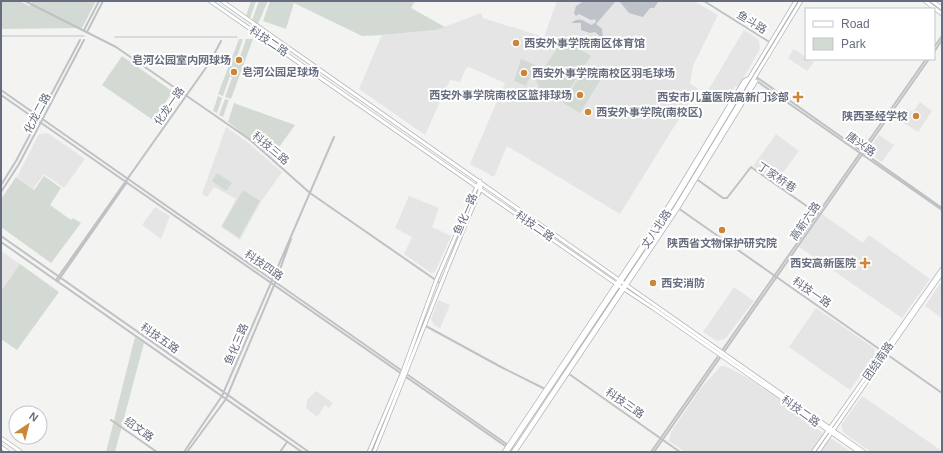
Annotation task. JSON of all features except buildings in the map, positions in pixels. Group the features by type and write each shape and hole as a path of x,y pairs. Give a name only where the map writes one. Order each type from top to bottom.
{"main road":[{"name":"科技二路","path":"210,1 477,186 722,352 859,452"},
{"name":"科技二路","path":"222,1 480,181 720,355 830,431 864,452"},
{"name":"丈八北路","path":"515,451 564,370 622,284 673,204 796,1"},
{"name":"丈八北路","path":"622,284 677,208 756,79 801,1"},
{"path":"925,1 934,8"},
{"path":"932,1 942,8"},
{"path":"564,370 622,284 744,81 751,75"},
{"name":"鱼化一路","path":"369,452 480,181"},
{"name":"鱼化一路","path":"374,452 406,375 438,282 480,188 480,181"},
{"name":"团结南路","path":"885,353 942,269"},
{"name":"团结南路","path":"813,452 830,431 942,273"},
{"name":"丈八北路","path":"504,452 547,390 564,370"},
{"name":"团结南路","path":"818,452 830,431"},
{"path":"1,438 21,452"},
{"path":"1,447 8,452"}],"street":[{"path":"25,1 85,31"},
{"path":"85,31 99,1"},
{"path":"85,31 103,1"},
{"name":"鱼斗路","path":"704,1 771,43"},
{"name":"科技三路","path":"85,31 116,46 249,140 310,193 438,282"},
{"path":"935,46 942,36"},
{"name":"化龙二路","path":"1,185 38,120 80,40"},
{"name":"化龙二路","path":"1,192 19,164 84,40"},
{"path":"935,50 942,40"},
{"name":"化龙一路","path":"57,281 187,96 210,62 221,41"},
{"name":"高新六路","path":"652,452 926,60"},
{"name":"唐兴路","path":"751,75 942,209"},
{"name":"科技四路","path":"1,90 116,170 274,284 406,375 508,448 515,451"},
{"name":"科技四路","path":"1,95 272,282"},
{"name":"鱼化三路","path":"185,452 224,392 334,137"},
{"name":"丁家桥巷","path":"695,179 723,198 727,198 751,167 818,214"},
{"path":"113,173 116,170"},
{"name":"科技一路","path":"673,204 942,393"},
{"name":"科技五路","path":"1,236 310,452"},
{"name":"鱼化三路","path":"185,452 226,399 289,249 292,236"},
{"name":"科技五路","path":"1,242 302,452"},
{"path":"424,325 547,390"},
{"name":"科技三路","path":"564,370 680,452"},
{"path":"204,384 207,380"},
{"path":"242,410 244,406"},
{"name":"绍文路","path":"111,420 157,452"},
{"path":"280,452 287,441"}],"shaded area":[{"name":"西安外事学院(南校区)","path":"557,1 694,1 718,15 693,66 690,84 698,88 620,214 507,146 494,177 470,164 505,83 469,67 466,68 460,82 450,80 425,135 359,89 382,35 436,30 481,13 483,18 544,37"},
{"path":"584,1 658,2 654,8 650,8 643,17 629,13 620,2 615,2 596,24 602,29 603,39 595,32 590,33 581,30 581,23 571,23 579,20 592,25 596,22 595,19 591,20 579,14 576,16 574,13 576,6"},
{"path":"744,30 759,40 760,49 738,88 735,86 726,103 707,92"},
{"path":"794,49 805,56 805,60 814,62 807,71 788,58"},
{"name":"陕西圣经学校","path":"920,102 932,111 918,132 899,120 907,109 913,112"},
{"path":"226,127 246,141 282,172 260,203 240,240 221,227 236,199 214,187 207,197 202,194"},
{"path":"48,133 85,159 64,188 44,174 33,189 17,177 39,134"},
{"path":"776,134 799,151 776,182 753,166"},
{"path":"879,135 894,145 882,162 871,155 869,149"},
{"path":"409,196 439,208 432,227 451,236 435,272 431,273 404,254 412,237 395,228"},
{"path":"155,207 170,216 161,239 142,225"},
{"name":"西安高新医院","path":"822,214 863,243 869,235 930,279 902,318 799,247"},
{"path":"1,251 20,264 1,291"},
{"path":"942,281 942,318 925,306"},
{"path":"734,287 754,301 725,339 717,341 703,332"},
{"path":"438,300 450,305 440,328 435,326 431,319"},
{"path":"816,308 874,348 876,354 850,390 789,347"},
{"path":"721,366 725,366 750,379 810,424 851,452 685,452 669,441 671,432 701,388"},
{"path":"316,391 333,403 329,408 325,405 317,417 306,408 307,400"},
{"path":"862,396 942,452 871,452 844,433 842,429 842,424"}],"green space":[{"path":"1,1 19,1 30,6 33,1 96,1 82,28 1,29"},
{"path":"251,1 256,1 249,21 245,19"},
{"path":"259,1 268,1 257,26 251,23"},
{"path":"270,1 415,1 411,8 445,27 436,30 362,36 294,3 286,29 263,21"},
{"path":"239,39 243,39 236,60 241,54 246,39 253,39 231,99 225,97 232,78 230,76 223,96 218,94"},
{"path":"563,39 591,56 561,102 540,90 536,80"},
{"path":"122,56 172,91 153,120 102,85"},
{"name":"西安外事学院南校区羽毛球场","path":"521,59 535,65 526,86 514,81"},
{"name":"西安外事学院南校区篮排球场","path":"585,68 601,79 580,113 563,103"},
{"path":"218,96 222,98 217,113 213,111"},
{"path":"225,99 229,100 223,117 219,115"},
{"path":"234,103 295,125 272,157 228,122"},
{"path":"217,173 232,183 226,191 212,181"},
{"path":"44,176 61,188 50,205 71,220 73,218 81,223 51,263 1,227 1,199 16,177 34,190"},
{"path":"243,190 260,201 239,238 222,226"},
{"path":"20,264 59,292 17,350 1,339 1,291"},
{"path":"135,337 144,343 115,452 106,452"},
{"path":"628,402 639,409 635,415 624,407"}],"waterway":[{"path":"1,36 84,36"},
{"path":"115,37 237,37"}],"place":[{"name":"西安外事学院南区体育馆","path":"516,43"},
{"name":"皂河公园室内网球场","path":"239,60"},
{"name":"皂河公园足球场","path":"234,72"},
{"name":"西安外事学院南校区羽毛球场","path":"524,73"},
{"name":"西安外事学院南校区篮排球场","path":"580,95"},
{"name":"西安市儿童医院高新门诊部","path":"798,97"},
{"name":"西安外事学院(南校区)","path":"588,112"},
{"name":"陕西圣经学校","path":"916,116"},
{"name":"陕西省文物保护研究院","path":"722,230"},
{"name":"西安高新医院","path":"865,263"},
{"name":"西安消防","path":"653,283"}]}
